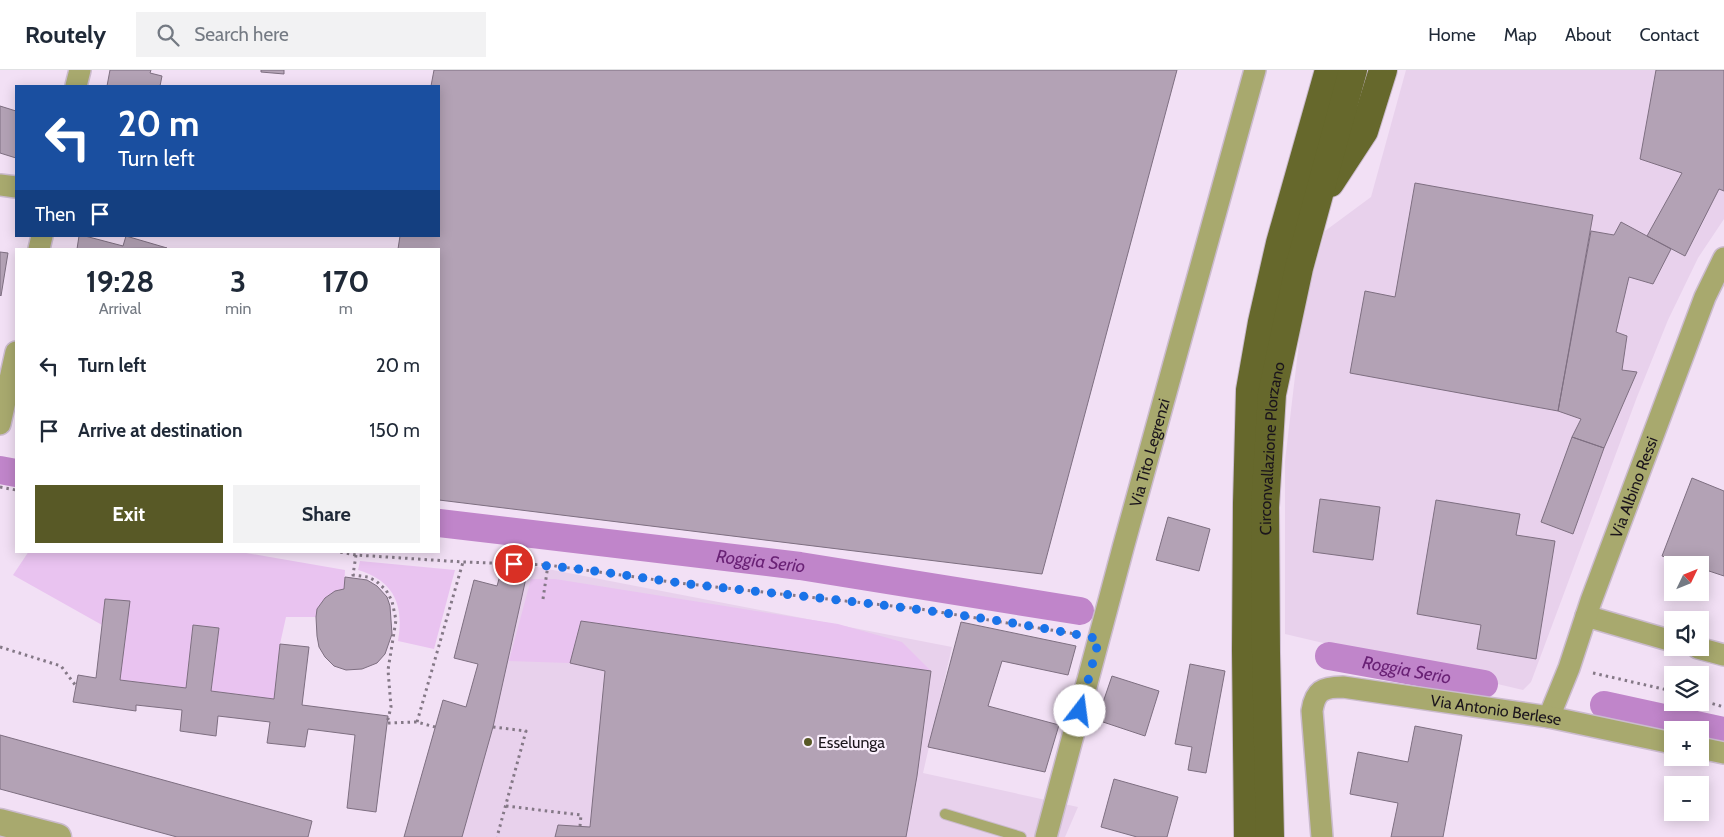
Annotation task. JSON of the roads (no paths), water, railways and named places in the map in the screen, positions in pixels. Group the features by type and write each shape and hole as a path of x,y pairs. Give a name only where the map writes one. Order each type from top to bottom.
{"highway":[{"name":"Circonvallazione Plorzano","path":"1248,837 1246,650 1250,390 1262,322 1280,242 1329,70"},
{"name":"Circonvallazione Plorzano","path":"1270,837 1266,653 1266,507 1272,394 1299,268 1354,70"},
{"path":"1316,205 1364,131 1383,70"}],"street":[{"path":"76,85 80,70"},
{"name":"Via Tito Legrenzi","path":"1046,837 1123,548 1255,70"},
{"path":"0,185 15,187"},
{"name":"Via Albino Ressi","path":"1548,717 1570,668 1586,616 1705,297 1724,258"},
{"path":"0,424 15,356"},
{"path":"1586,616 1664,638"},
{"path":"1709,651 1724,655"},
{"name":"Via Antonio Berlese","path":"1322,837 1312,711 1314,700 1320,691 1332,687 1343,687 1548,717 1664,741"},
{"path":"1709,750 1724,753"},
{"path":"0,822 58,837"}],"lane":[{"path":"945,814 1021,837"}],"waterway":[{"name":"Roggia Serio","path":"0,470 15,473"},
{"name":"Roggia Serio","path":"440,523 800,566 1080,611"},
{"name":"Roggia Serio","path":"1329,656 1484,684"},
{"name":"Roggia Serio","path":"1604,705 1724,731"}],"place":[{"name":"Esselunga","path":"808,742"}]}
